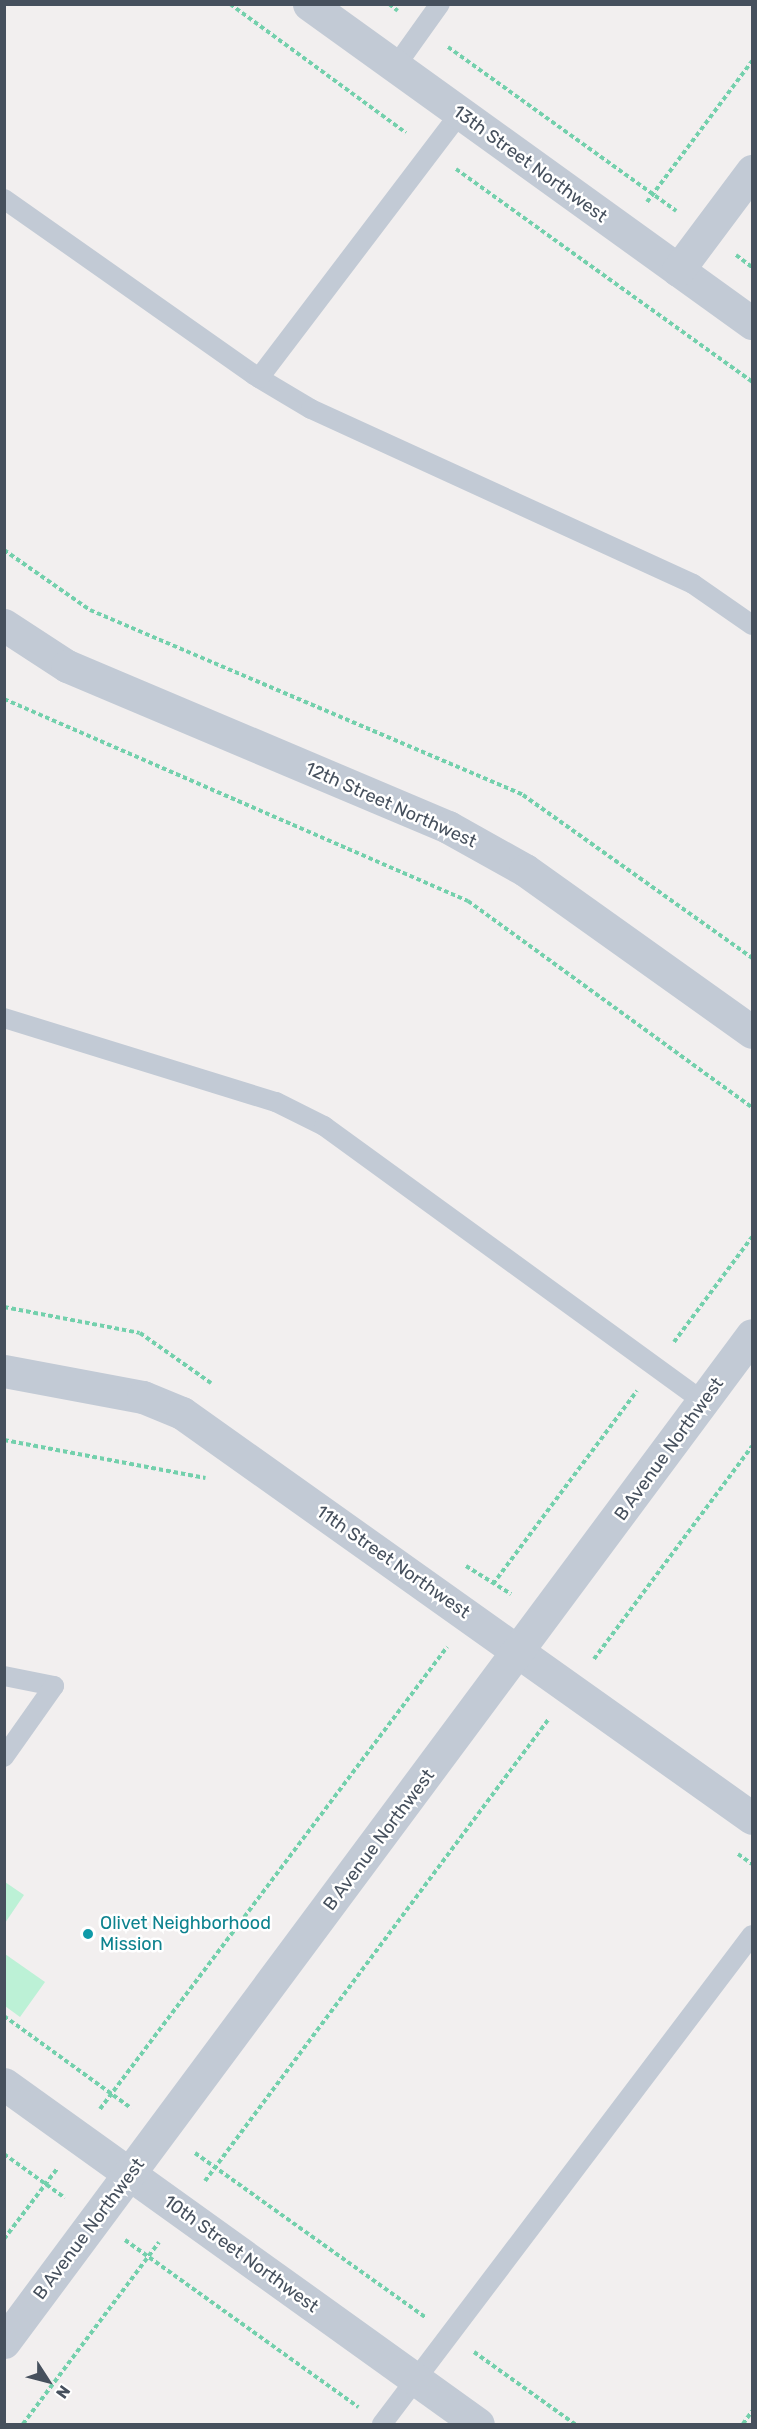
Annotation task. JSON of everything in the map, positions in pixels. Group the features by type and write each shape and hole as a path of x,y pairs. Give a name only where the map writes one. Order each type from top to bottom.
{"street":[{"name":"13th Street Northwest","path":"309,4 753,323"},
{"path":"678,270 753,171"},
{"name":"12th Street Northwest","path":"4,625 67,666 448,827 525,870 753,1032"},
{"name":"B Avenue Northwest","path":"4,2342 753,1335"},
{"name":"11th Street Northwest","path":"4,1371 143,1397 182,1413 753,1818"},
{"name":"10th Street Northwest","path":"4,2084 478,2424"}],"lane":[{"path":"395,67 440,4"},
{"path":"259,378 460,113"},
{"path":"4,199 259,378 311,409 693,584 753,625"},
{"path":"4,1018 276,1102 324,1126 704,1401"},
{"path":"4,1676 54,1686 4,1757"},
{"path":"382,2424 753,1935"}],"path":[{"path":"230,4 753,382"},
{"path":"389,4 683,216"},
{"path":"642,209 753,61"},
{"path":"729,250 753,267"},
{"path":"4,550 90,610 524,795 753,958"},
{"path":"4,699 468,901 753,1107"},
{"path":"487,1592 753,1237"},
{"path":"4,1440 215,1483"},
{"path":"591,1664 753,1446"},
{"path":"97,2114 453,1639"},
{"path":"437,1641 454,1654"},
{"path":"201,2186 554,1712"},
{"path":"4,2016 131,2108"},
{"path":"195,2153 575,2424"},
{"path":"4,2154 73,2203"},
{"path":"4,2239 63,2161"},
{"path":"23,2424 164,2235"},
{"path":"122,2237 362,2410"},
{"path":"743,2424 753,2411"}],"green space":[{"path":"5,1882 24,1895 5,1923"},
{"path":"5,1954 45,1982 20,2017 5,2006"}],"place":[{"name":"Olivet Neighborhood Mission","path":"88,1934"}]}
